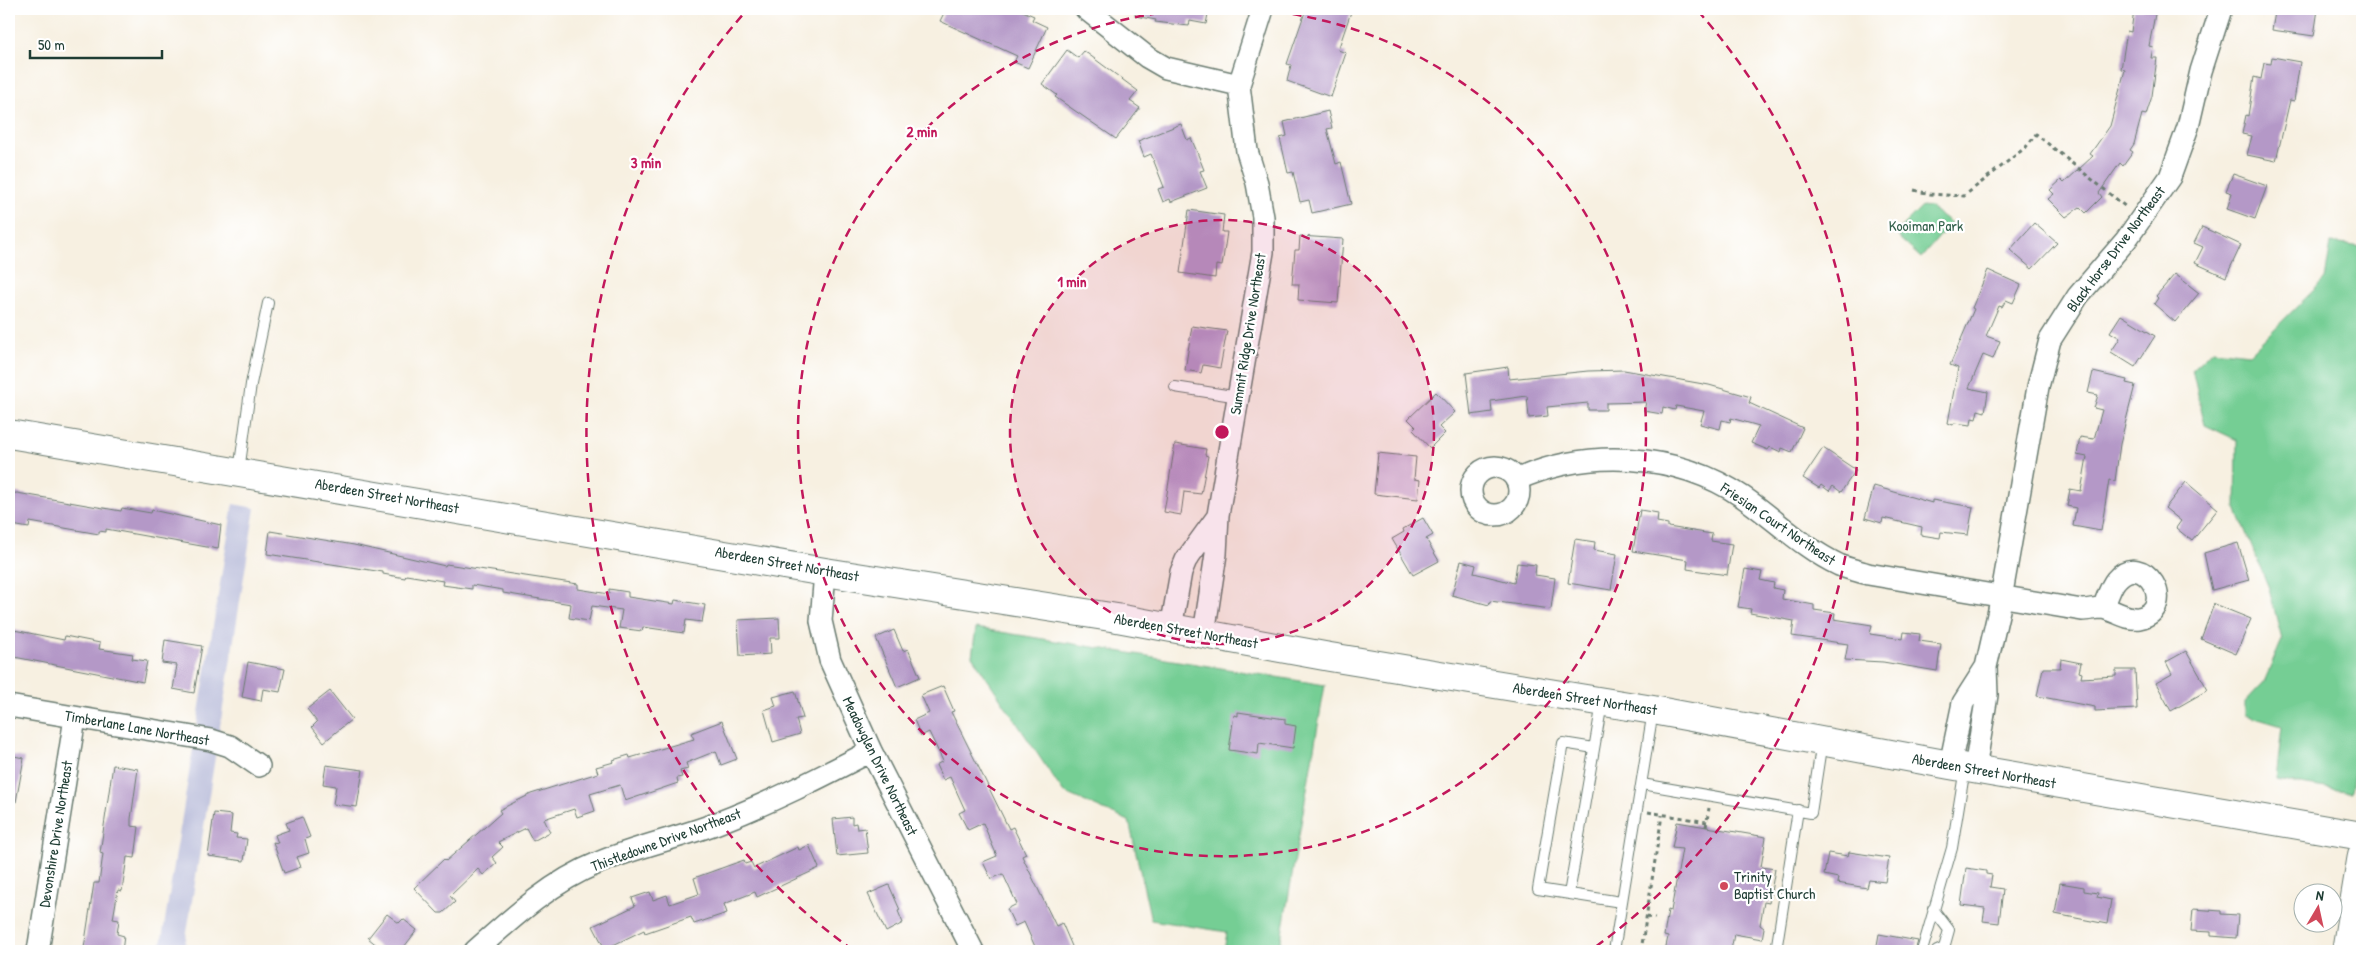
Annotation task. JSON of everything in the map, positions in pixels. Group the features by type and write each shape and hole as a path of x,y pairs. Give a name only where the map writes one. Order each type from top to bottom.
{"street":[{"path":"1086,9 1147,57 1166,68 1239,85"},
{"name":"Summit Ridge Drive Northeast","path":"1204,634 1216,554 1218,515 1263,252 1263,217 1257,183 1247,151 1239,85 1264,9"},
{"name":"Black Horse Drive Northeast","path":"1963,767 1988,695 1986,667 2002,597 2038,387 2050,340 2078,296 2126,240 2170,177 2188,127 2201,71 2221,9"},
{"name":"Aberdeen Street Northeast","path":"9,434 239,471 825,572 1171,628 1330,657 1654,710 1963,767 2362,836"},
{"name":"Friesian Court Northeast","path":"1516,480 1540,469 1598,459 1651,462 1700,475 1741,496 1814,551 1841,566 1868,574 2082,610 2103,608"},
{"name":"Summit Ridge Drive Northeast","path":"1171,628 1181,572 1186,560 1218,515"},
{"name":"Meadowglen Drive Northeast","path":"825,572 821,609 822,634 830,660 871,751 972,951"},
{"name":"Timberlane Lane Northeast","path":"9,706 211,740 230,746 260,766"},
{"name":"Devonshire Drive Northeast","path":"38,951 75,718"},
{"name":"Thistledowne Drive Northeast","path":"476,951 520,911 557,885 596,863 642,846 718,823 780,798 871,751"},
{"path":"2346,951 2362,855"}],"lane":[{"path":"239,471 251,384 268,304"},
{"path":"1175,387 1239,397"},
{"path":"1570,894 1602,702"},
{"path":"1614,951 1654,710"},
{"path":"1642,784 1811,813 1822,740"},
{"path":"1594,748 1563,743 1538,889 1621,902"},
{"path":"1922,951 1952,848 1963,767"},
{"path":"1776,951 1798,810"},
{"path":"1933,909 1949,930 1944,948 1937,951"}],"path":[{"path":"1914,190 1930,194 1964,196 2026,147 2036,134 2128,209"},
{"path":"1706,827 1711,796"},
{"path":"1637,810 1707,822"},
{"path":"1641,951 1662,815"},
{"path":"1646,917 1656,918"}],"shaded area":[{"path":"233,504 255,508 184,951 160,951"}],"green space":[{"name":"Kooiman Park","path":"1922,206 1930,207 1951,223 1921,258 1899,238 1899,229"},
{"path":"2331,243 2362,247 2362,723 2351,792 2276,780 2282,726 2245,715 2245,702 2264,682 2282,640 2269,588 2236,509 2237,440 2205,425 2192,369 2213,350 2249,354 2325,279"},
{"path":"976,628 1325,685 1279,951 1224,951 1227,932 1151,920 1129,821 1063,792 972,656"}],"building":[{"path":"946,9 1018,9 1034,16 1032,20 1047,27 1028,68 1014,62 1017,56 940,21"},
{"path":"1136,9 1209,9 1206,24 1190,21 1189,26 1155,22 1156,20 1135,16"},
{"path":"1306,9 1352,9 1338,50 1346,53 1331,97 1287,81 1291,65 1287,64"},
{"path":"2134,9 2156,9 2149,46 2153,47 2151,58 2157,58 2152,96 2146,115 2142,114 2134,144 2130,150 2133,152 2123,166 2120,163 2099,193 2102,197 2086,213 2080,207 2066,217 2048,199 2054,194 2050,190 2061,180 2064,183 2093,156 2090,154 2110,126 2125,70 2121,69 2127,31 2131,32"},
{"path":"2287,9 2318,9 2314,36 2272,30 2275,12 2286,14"},
{"path":"1067,50 1078,58 1084,51 1138,91 1130,101 1140,108 1116,139 1055,97 1057,95 1042,84"},
{"path":"2272,57 2300,62 2294,101 2290,100 2276,161 2247,155 2252,136 2242,134 2246,115 2248,116 2254,77 2261,79 2264,63 2271,64"},
{"path":"1328,111 1332,128 1327,129 1336,164 1341,162 1351,204 1312,213 1309,200 1300,202 1293,172 1288,173 1280,138 1287,136 1284,122"},
{"path":"1181,124 1187,140 1191,138 1197,152 1204,170 1200,171 1207,188 1171,202 1170,199 1163,202 1158,189 1164,187 1151,154 1144,157 1138,141"},
{"path":"2233,174 2267,186 2255,219 2227,209 2232,193 2226,191"},
{"path":"1189,210 1224,215 1222,232 1227,232 1222,266 1216,265 1215,278 1180,273"},
{"path":"2034,223 2057,243 2032,269 2010,250"},
{"path":"2202,227 2241,245 2226,277 2195,263 2203,247 2194,243"},
{"path":"1300,236 1343,239 1338,303 1298,300 1299,284 1292,284 1295,250 1299,250"},
{"path":"1988,270 2021,285 2013,303 2006,300 2002,307 1999,306 1986,336 2000,341 1993,359 1983,355 1969,388 1988,392 1985,412 1978,410 1976,419 1972,418 1971,425 1954,423 1953,425 1948,423 1958,368 1950,365"},
{"path":"2175,274 2199,293 2175,322 2154,304 2158,298 2156,296"},
{"path":"2121,315 2155,336 2135,367 2111,352 2120,338 2110,332"},
{"path":"1192,326 1227,331 1220,368 1203,365 1201,373 1185,370"},
{"path":"1508,367 1509,379 1588,371 1624,370 1709,385 1751,397 1749,403 1803,428 1792,452 1782,448 1781,452 1770,447 1768,450 1751,443 1759,426 1731,418 1730,422 1722,420 1720,429 1700,424 1704,411 1676,406 1675,410 1663,407 1662,414 1644,411 1646,402 1606,403 1606,410 1588,410 1588,403 1547,407 1548,416 1529,418 1527,396 1491,401 1492,412 1471,415 1466,373"},
{"path":"2093,372 2127,380 2126,383 2135,385 2120,444 2115,481 2109,480 2101,531 2073,526 2076,508 2067,506 2070,489 2081,491 2087,457 2077,455 2080,437 2094,439 2102,410 2094,408 2098,395 2088,393"},
{"path":"1436,392 1455,412 1439,427 1445,433 1430,448 1413,430 1416,427 1408,419"},
{"path":"1175,444 1206,449 1205,455 1208,456 1201,494 1184,492 1181,515 1164,512"},
{"path":"1823,448 1856,470 1841,492 1833,486 1829,491 1821,485 1819,488 1803,478"},
{"path":"1378,453 1416,457 1414,479 1420,480 1418,499 1374,494"},
{"path":"2186,482 2218,509 2192,541 2176,528 2181,521 2165,508"},
{"path":"1874,486 1932,503 1932,500 1973,507 1968,535 1941,532 1940,538 1921,535 1922,527 1883,518 1882,523 1865,518"},
{"path":"17,493 121,511 122,508 151,513 152,510 221,525 218,549 106,529 106,532 99,531 99,534 30,522 29,528 12,525 12,520 9,520 9,494"},
{"path":"1640,510 1658,513 1657,522 1668,524 1668,527 1712,534 1711,541 1732,544 1727,575 1687,569 1688,560 1633,551"},
{"path":"1423,518 1433,535 1426,539 1439,561 1413,575 1392,539 1404,532 1403,529"},
{"path":"270,531 354,545 445,566 446,564 578,584 578,589 609,594 609,589 628,592 628,597 674,604 675,600 705,605 702,622 686,620 684,633 643,627 642,631 619,628 622,610 592,606 589,621 569,618 571,604 503,593 503,590 472,585 472,589 442,585 443,581 406,575 405,578 383,574 383,572 267,554"},
{"path":"1575,539 1595,542 1594,550 1617,554 1611,590 1568,583"},
{"path":"2238,543 2249,580 2212,590 2204,553"},
{"path":"1461,561 1476,565 1474,573 1514,583 1517,563 1536,565 1535,575 1555,578 1551,609 1490,601 1489,605 1452,595"},
{"path":"1745,569 1762,572 1760,580 1774,583 1773,588 1783,590 1782,599 1814,605 1814,610 1835,613 1834,619 1872,625 1870,634 1903,639 1904,632 1920,634 1919,641 1941,644 1937,671 1883,662 1845,660 1848,644 1792,636 1794,621 1750,613 1751,609 1738,607"},
{"path":"2214,604 2251,619 2236,654 2201,639"},
{"path":"779,618 780,638 770,638 771,654 740,656 738,620"},
{"path":"9,629 64,640 65,636 100,643 99,649 133,654 132,659 147,661 143,682 9,656"},
{"path":"894,630 903,651 908,649 920,677 897,687 876,638"},
{"path":"165,640 202,646 194,693 173,689 177,665 162,663"},
{"path":"2186,651 2208,690 2171,711 2156,683 2172,674 2166,662"},
{"path":"2061,659 2081,663 2079,672 2082,673 2081,678 2116,676 2116,670 2135,670 2137,709 2095,711 2095,707 2037,696 2043,668 2060,668"},
{"path":"248,662 285,669 280,692 263,689 261,701 242,697"},
{"path":"943,686 954,711 951,712 1009,829 1013,827 1026,854 1022,856 1056,926 1062,923 1074,951 1037,951 1024,922 1015,926 1007,909 1017,904 1003,874 991,879 983,862 997,856 983,823 968,830 959,813 965,810 950,777 943,780 936,765 943,761 929,732 921,736 914,720 929,713 921,695"},
{"path":"330,691 352,719 324,742 312,727 317,722 307,709"},
{"path":"795,691 803,718 796,719 800,734 773,742 764,710 776,706 773,697"},
{"path":"1238,712 1285,719 1285,724 1296,726 1293,748 1259,743 1258,754 1229,750 1234,715 1238,716"},
{"path":"722,721 737,759 721,765 716,751 686,763 688,769 680,771 682,777 677,778 678,783 625,801 620,785 590,794 595,811 577,817 574,809 544,819 550,832 533,841 526,828 498,842 503,847 492,857 497,863 483,875 478,869 450,896 455,902 443,913 438,913 414,888 444,859 446,861 501,813 499,810 531,794 598,773 596,767 614,762 613,760 629,755 630,758 694,739 691,733"},
{"path":"9,755 24,758 16,802 9,801"},
{"path":"113,765 138,769 131,819 131,826 139,827 135,858 127,857 122,891 118,890 113,919 119,920 117,934 124,936 122,951 84,948 94,883 99,883 103,854 100,853"},
{"path":"326,765 363,770 357,807 333,804 336,786 323,784"},
{"path":"214,813 232,815 230,833 237,834 236,838 247,839 244,861 208,856"},
{"path":"302,817 310,837 305,839 309,853 297,857 301,867 284,873 273,842 278,843 275,835 289,830 286,823"},
{"path":"852,817 852,824 856,823 857,829 865,828 868,853 837,856 833,819"},
{"name":"Trinity Baptist Church","path":"1677,822 1766,837 1761,867 1775,869 1769,903 1764,902 1760,925 1764,928 1762,939 1734,934 1731,951 1665,951 1668,937 1664,936 1668,910 1671,911 1682,849 1672,848"},
{"path":"809,845 819,868 757,897 755,892 724,904 727,913 694,924 691,917 645,933 644,930 605,949 593,926 635,906 632,898 650,892 653,900 667,895 670,904 699,894 694,878 744,860 745,864 751,862 754,868 798,847 799,850"},
{"path":"1849,852 1889,858 1885,882 1869,880 1867,888 1837,883 1838,878 1824,875 1828,853 1848,856"},
{"path":"1966,868 1986,871 1986,874 1992,875 1990,887 2003,889 1999,923 1983,921 1985,908 1961,905"},
{"path":"2060,883 2084,887 2084,891 2098,893 2097,897 2111,900 2107,924 2055,914"},
{"path":"889,885 900,910 898,911 903,923 886,932 868,894"},
{"path":"2193,909 2221,911 2221,914 2238,915 2236,938 2211,936 2211,932 2191,931"},
{"path":"387,914 399,923 403,919 417,930 401,951 384,951 368,938"},
{"path":"1879,934 1918,941 1915,951 1876,951"}],"place":[{"name":"Trinity Baptist Church","path":"1724,886"}]}
